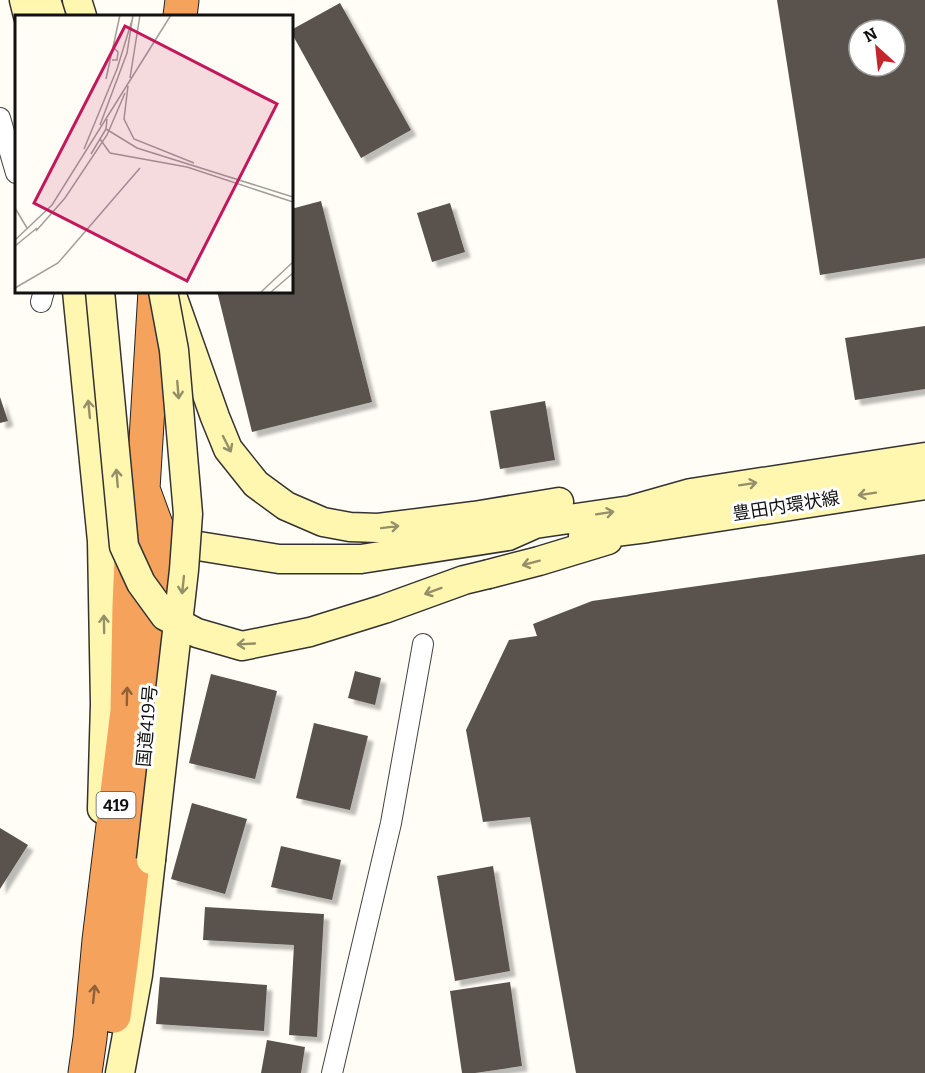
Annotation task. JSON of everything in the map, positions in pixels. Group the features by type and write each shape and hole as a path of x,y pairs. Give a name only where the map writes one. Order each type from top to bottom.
{"highway":[{"path":"180,15 182,0"},
{"name":"国道419号","path":"106,1073 123,949 152,676 157,590 147,538 143,489 155,292"},
{"name":"国道419号","path":"85,1073 127,711 129,606 147,538"}],"street":[{"path":"24,0 28,15"},
{"path":"46,0 51,15"},
{"path":"77,0 82,15"},
{"path":"7,129 15,168"},
{"path":"77,292 102,541 105,704 99,940"},
{"path":"100,292 124,546 141,583 165,616 197,633 242,646 310,632 384,609 464,580 539,561 647,528"},
{"path":"120,1073 138,975 183,580 188,514 174,351 163,292"},
{"path":"170,292 228,449 256,484 286,507 323,522 350,527 388,527 474,516 628,490 691,493"},
{"name":"豊田内環状線","path":"691,493 925,457"},
{"name":"豊田内環状線","path":"647,528 925,484"},
{"path":"147,538 279,559 361,559 508,536 535,524 631,510 691,493"},
{"path":"508,536 536,541 647,528"},
{"path":"332,1073 391,823 423,644"}],"building":[{"path":"777,0 925,0 925,258 820,275"},
{"path":"340,3 411,130 361,158 292,34 292,29"},
{"path":"321,201 372,402 252,432 217,292 292,292 292,209"},
{"path":"450,203 465,252 432,262 417,213"},
{"path":"925,326 925,389 855,400 845,338"},
{"path":"0,397 8,421 0,423"},
{"path":"545,401 555,460 500,469 490,411"},
{"path":"925,554 925,1073 576,1073 530,817 483,822 466,730 509,640 537,636 533,624 592,601"},
{"path":"355,671 381,678 375,705 348,698"},
{"path":"211,674 277,691 255,779 189,763"},
{"path":"314,723 368,736 350,810 296,798"},
{"path":"192,803 247,819 225,894 171,879"},
{"path":"0,828 28,845 0,889"},
{"path":"281,846 341,860 332,900 271,887"},
{"path":"493,866 510,971 455,981 437,876"},
{"path":"205,907 324,914 317,1037 289,1035 294,945 203,940"},
{"path":"160,977 267,985 264,1031 156,1024"},
{"path":"510,982 522,1066 462,1073 450,991"},
{"path":"267,1040 305,1047 301,1073 261,1073"}]}
